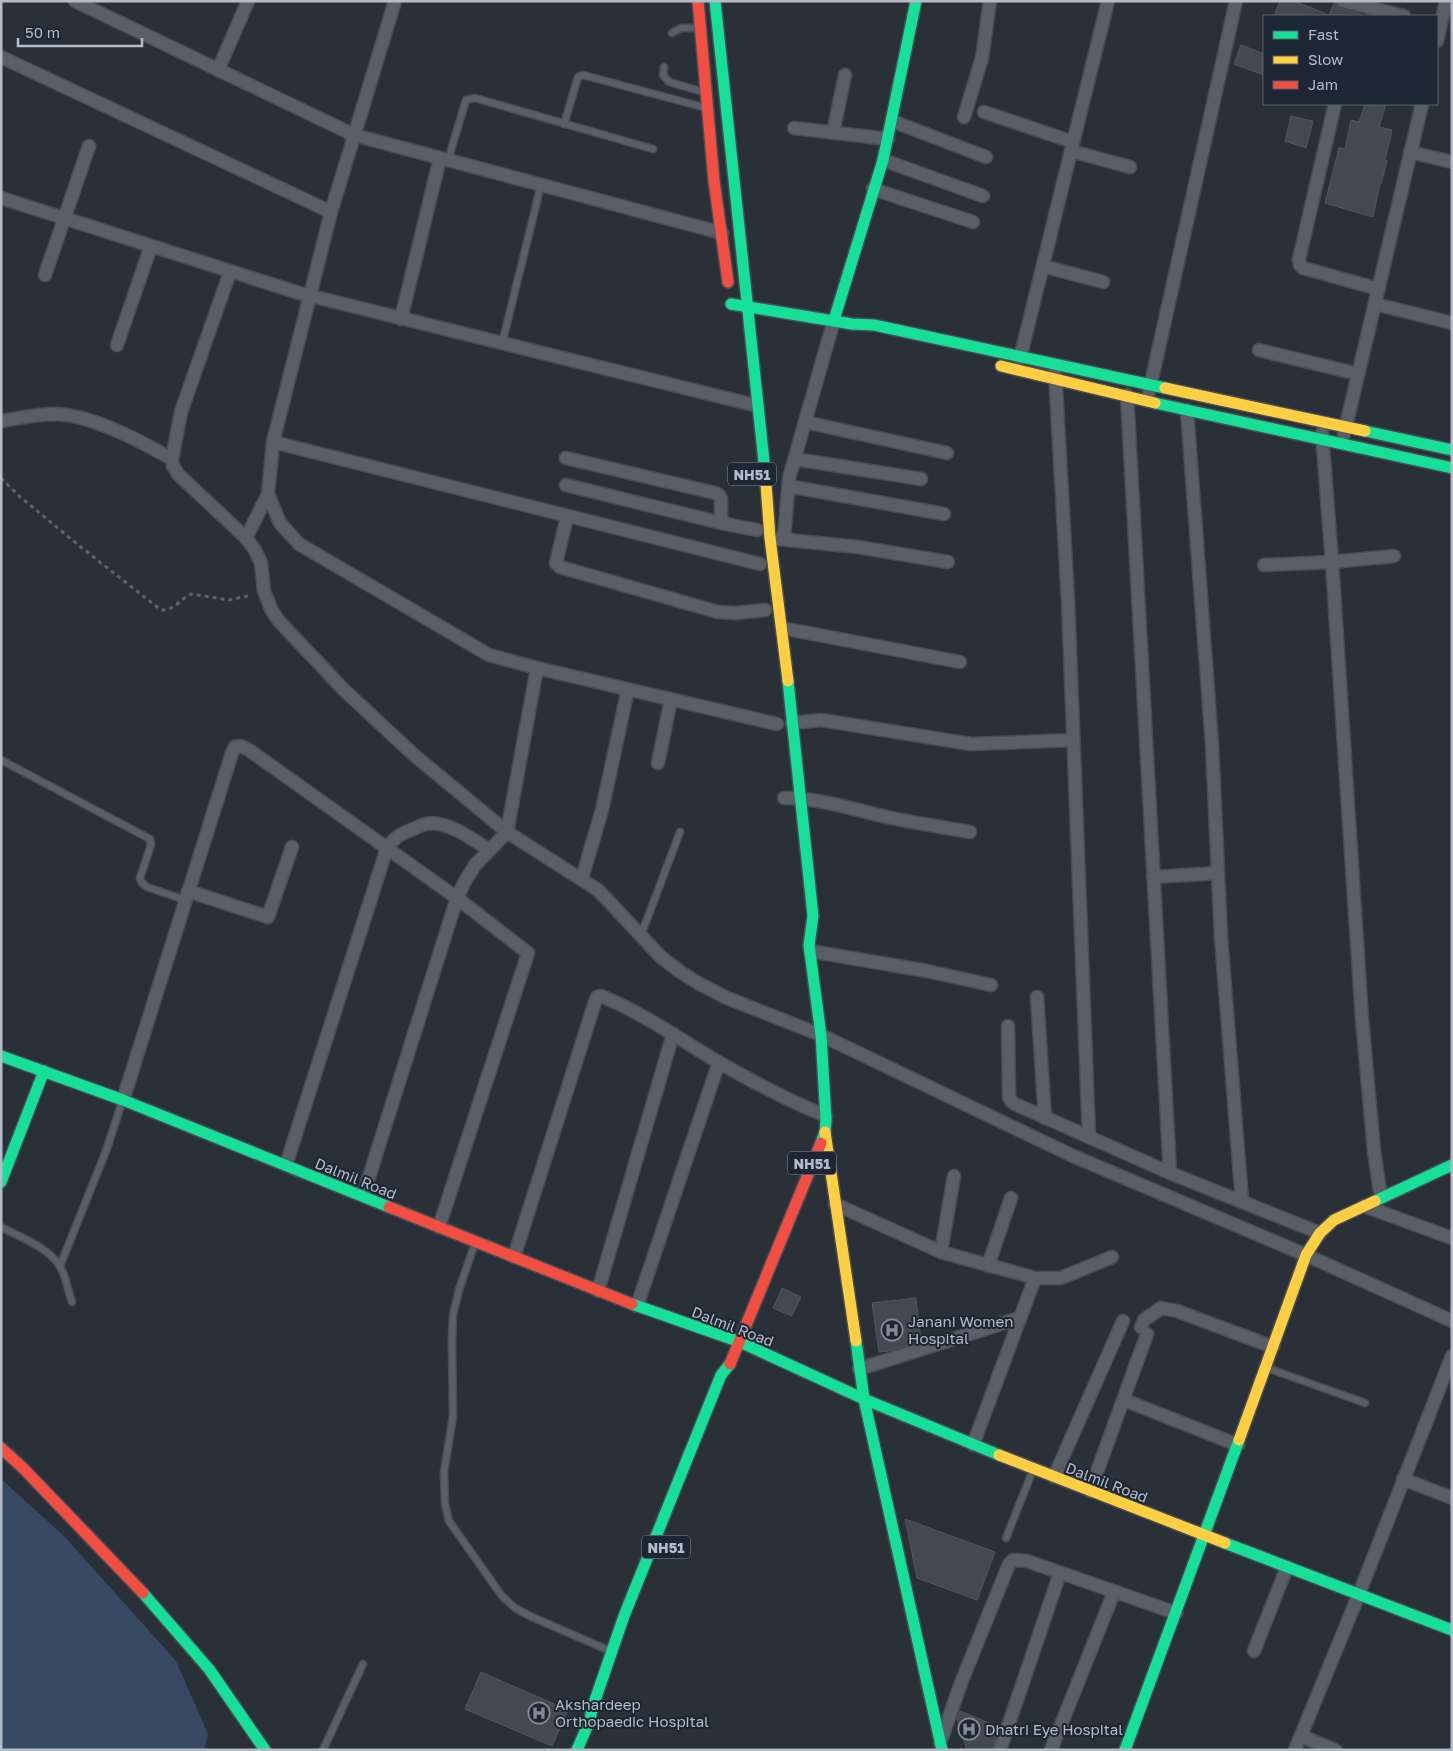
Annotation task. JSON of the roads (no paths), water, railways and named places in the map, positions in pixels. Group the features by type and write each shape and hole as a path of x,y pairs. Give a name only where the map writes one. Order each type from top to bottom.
{"main road":[{"path":"698,1 714,181 732,308 747,306 852,324 874,325 1020,358 1321,420 1452,450"},
{"name":"NH51","path":"714,1 758,406 760,545 782,628 813,916 809,948"},
{"path":"834,320 883,160 916,1"},
{"path":"852,324 869,334 902,343"},
{"path":"986,362 1187,410 1322,438 1452,468"},
{"name":"NH51","path":"576,1750 590,1720 592,1709 624,1616 658,1532 703,1438 721,1375 728,1368 740,1342 825,1132 826,1116 821,1035 809,948 799,921"},
{"name":"Dalmil Road","path":"1,1056 123,1100 637,1306 740,1342 864,1399 973,1445 1452,1630"},
{"path":"1,1182 4,1166 44,1072"},
{"path":"825,1132 864,1399 941,1746"},
{"path":"1125,1750 1206,1536 1306,1255 1320,1232 1334,1220 1452,1165"},
{"name":"NH51","path":"714,1422 729,1376 728,1368"},
{"path":"1,1448 23,1468 148,1598 210,1670 265,1750"},
{"path":"658,1532 670,1538"},
{"path":"624,1616 638,1621"},
{"name":"NH51","path":"590,1720 596,1718 599,1713 618,1667"}],"street":[{"path":"75,1 354,134 722,233"},
{"path":"218,70 248,1"},
{"path":"246,538 268,494 273,442 331,212 395,1"},
{"path":"964,117 982,58 990,1"},
{"path":"1020,358 1108,1"},
{"path":"1147,400 1236,1"},
{"path":"1344,1 1400,15"},
{"path":"1439,25 1446,1"},
{"path":"1,58 331,212"},
{"path":"833,132 845,75"},
{"path":"1335,105 1299,259 1300,265 1303,268 1378,289"},
{"path":"1342,443 1422,105"},
{"path":"984,112 1072,147 1130,167"},
{"path":"892,121 986,157"},
{"path":"794,128 888,139"},
{"path":"45,275 89,146"},
{"path":"1410,152 1452,162"},
{"path":"401,319 444,159"},
{"path":"883,160 984,196"},
{"path":"873,189 973,222"},
{"path":"1,198 310,296 758,406"},
{"path":"117,345 151,246"},
{"path":"1043,266 1103,282"},
{"path":"230,272 181,412 172,459 173,466 178,474 246,538 255,550 261,563 264,591 272,611 279,621 343,690 414,755 507,832 540,854 582,878 598,890 661,957 698,983 727,998 821,1035 1073,1156 1306,1255 1452,1321"},
{"path":"1375,304 1452,323"},
{"path":"784,539 788,486 834,320"},
{"path":"1259,350 1358,374"},
{"path":"1055,365 1068,601 1072,740 1090,1137"},
{"path":"1127,396 1139,648 1170,1173"},
{"path":"1187,410 1212,745 1221,937 1242,1201"},
{"path":"1,421 55,414 73,416 127,436 172,459"},
{"path":"1321,420 1362,1019 1374,1151 1381,1198"},
{"path":"805,422 947,454"},
{"path":"273,442 567,517 760,545 784,539 858,547 948,562"},
{"path":"566,458 715,493 721,499 721,523"},
{"path":"795,459 921,479"},
{"path":"566,485 721,523 760,545"},
{"path":"788,486 944,514"},
{"path":"268,494 280,523 299,544 489,655 777,724"},
{"path":"567,517 556,563 560,567 718,612 736,613 765,610"},
{"path":"1264,565 1332,562 1394,556"},
{"path":"782,628 960,662"},
{"path":"363,1196 457,898 464,881 489,850 507,832 537,668"},
{"path":"582,878 602,810 628,689"},
{"path":"658,763 671,699"},
{"path":"792,723 821,720 971,744 1072,740"},
{"path":"123,1100 232,753 236,747 241,746 250,750 457,898 528,953 440,1227"},
{"path":"784,798 800,798 970,832"},
{"path":"286,1166 387,848 394,839 402,834 428,824 447,826 465,834 489,850"},
{"path":"187,896 268,917 292,847"},
{"path":"1153,877 1218,872"},
{"path":"809,948 991,985"},
{"path":"514,1257 597,997 606,998 673,1034 787,1100 826,1116"},
{"path":"1037,997 1045,1118"},
{"path":"1008,1026 1009,1097 1015,1104 1170,1173 1320,1232"},
{"path":"598,1290 673,1034"},
{"path":"637,1306 719,1062"},
{"path":"941,1252 954,1176"},
{"path":"988,1266 1011,1198"},
{"path":"835,1204 941,1252 1035,1278 1061,1278 1112,1256"},
{"path":"1364,1206 1452,1238"},
{"path":"973,1445 1035,1278"},
{"path":"1090,1491 1124,1400 1144,1331 1144,1320 1161,1308 1177,1311 1273,1347"},
{"path":"859,1369 1020,1318"},
{"path":"1054,1477 1123,1320"},
{"path":"1295,1750 1359,1594 1403,1479 1447,1382 1452,1356"},
{"path":"1124,1400 1238,1445"},
{"path":"1403,1479 1452,1498"},
{"path":"941,1746 961,1683 1013,1560 1019,1559 1060,1572 1176,1614"},
{"path":"1254,1651 1287,1567"},
{"path":"1000,1750 1060,1572"},
{"path":"1051,1750 1114,1592"},
{"path":"1301,1736 1335,1750"}],"lane":[{"path":"672,33 681,28 700,28"},
{"path":"664,67 664,75 669,82 706,92"},
{"path":"564,124 578,77 583,75 708,108"},
{"path":"444,159 466,100 471,98 653,148"},
{"path":"502,344 541,185"},
{"path":"1,760 150,839 151,845 140,878 141,882 147,886 187,896"},
{"path":"641,936 680,832"},
{"path":"60,1266 106,1151 123,1100"},
{"path":"1,1227 42,1250 60,1266 72,1302"},
{"path":"475,1241 453,1315 453,1416 444,1472 444,1504 449,1521 502,1596 515,1608 612,1652"},
{"path":"1265,1368 1365,1403"},
{"path":"1006,1538 1033,1469"},
{"path":"323,1750 363,1664"}],"water":[{"path":"1,1479 64,1536 176,1661 208,1734 204,1750 1,1750"}],"place":[{"name":"Janani Women Hospital","path":"892,1330"},
{"name":"Akshardeep Orthopaedic Hospital","path":"539,1713"},
{"name":"Dhatri Eye Hospital","path":"969,1729"}]}
